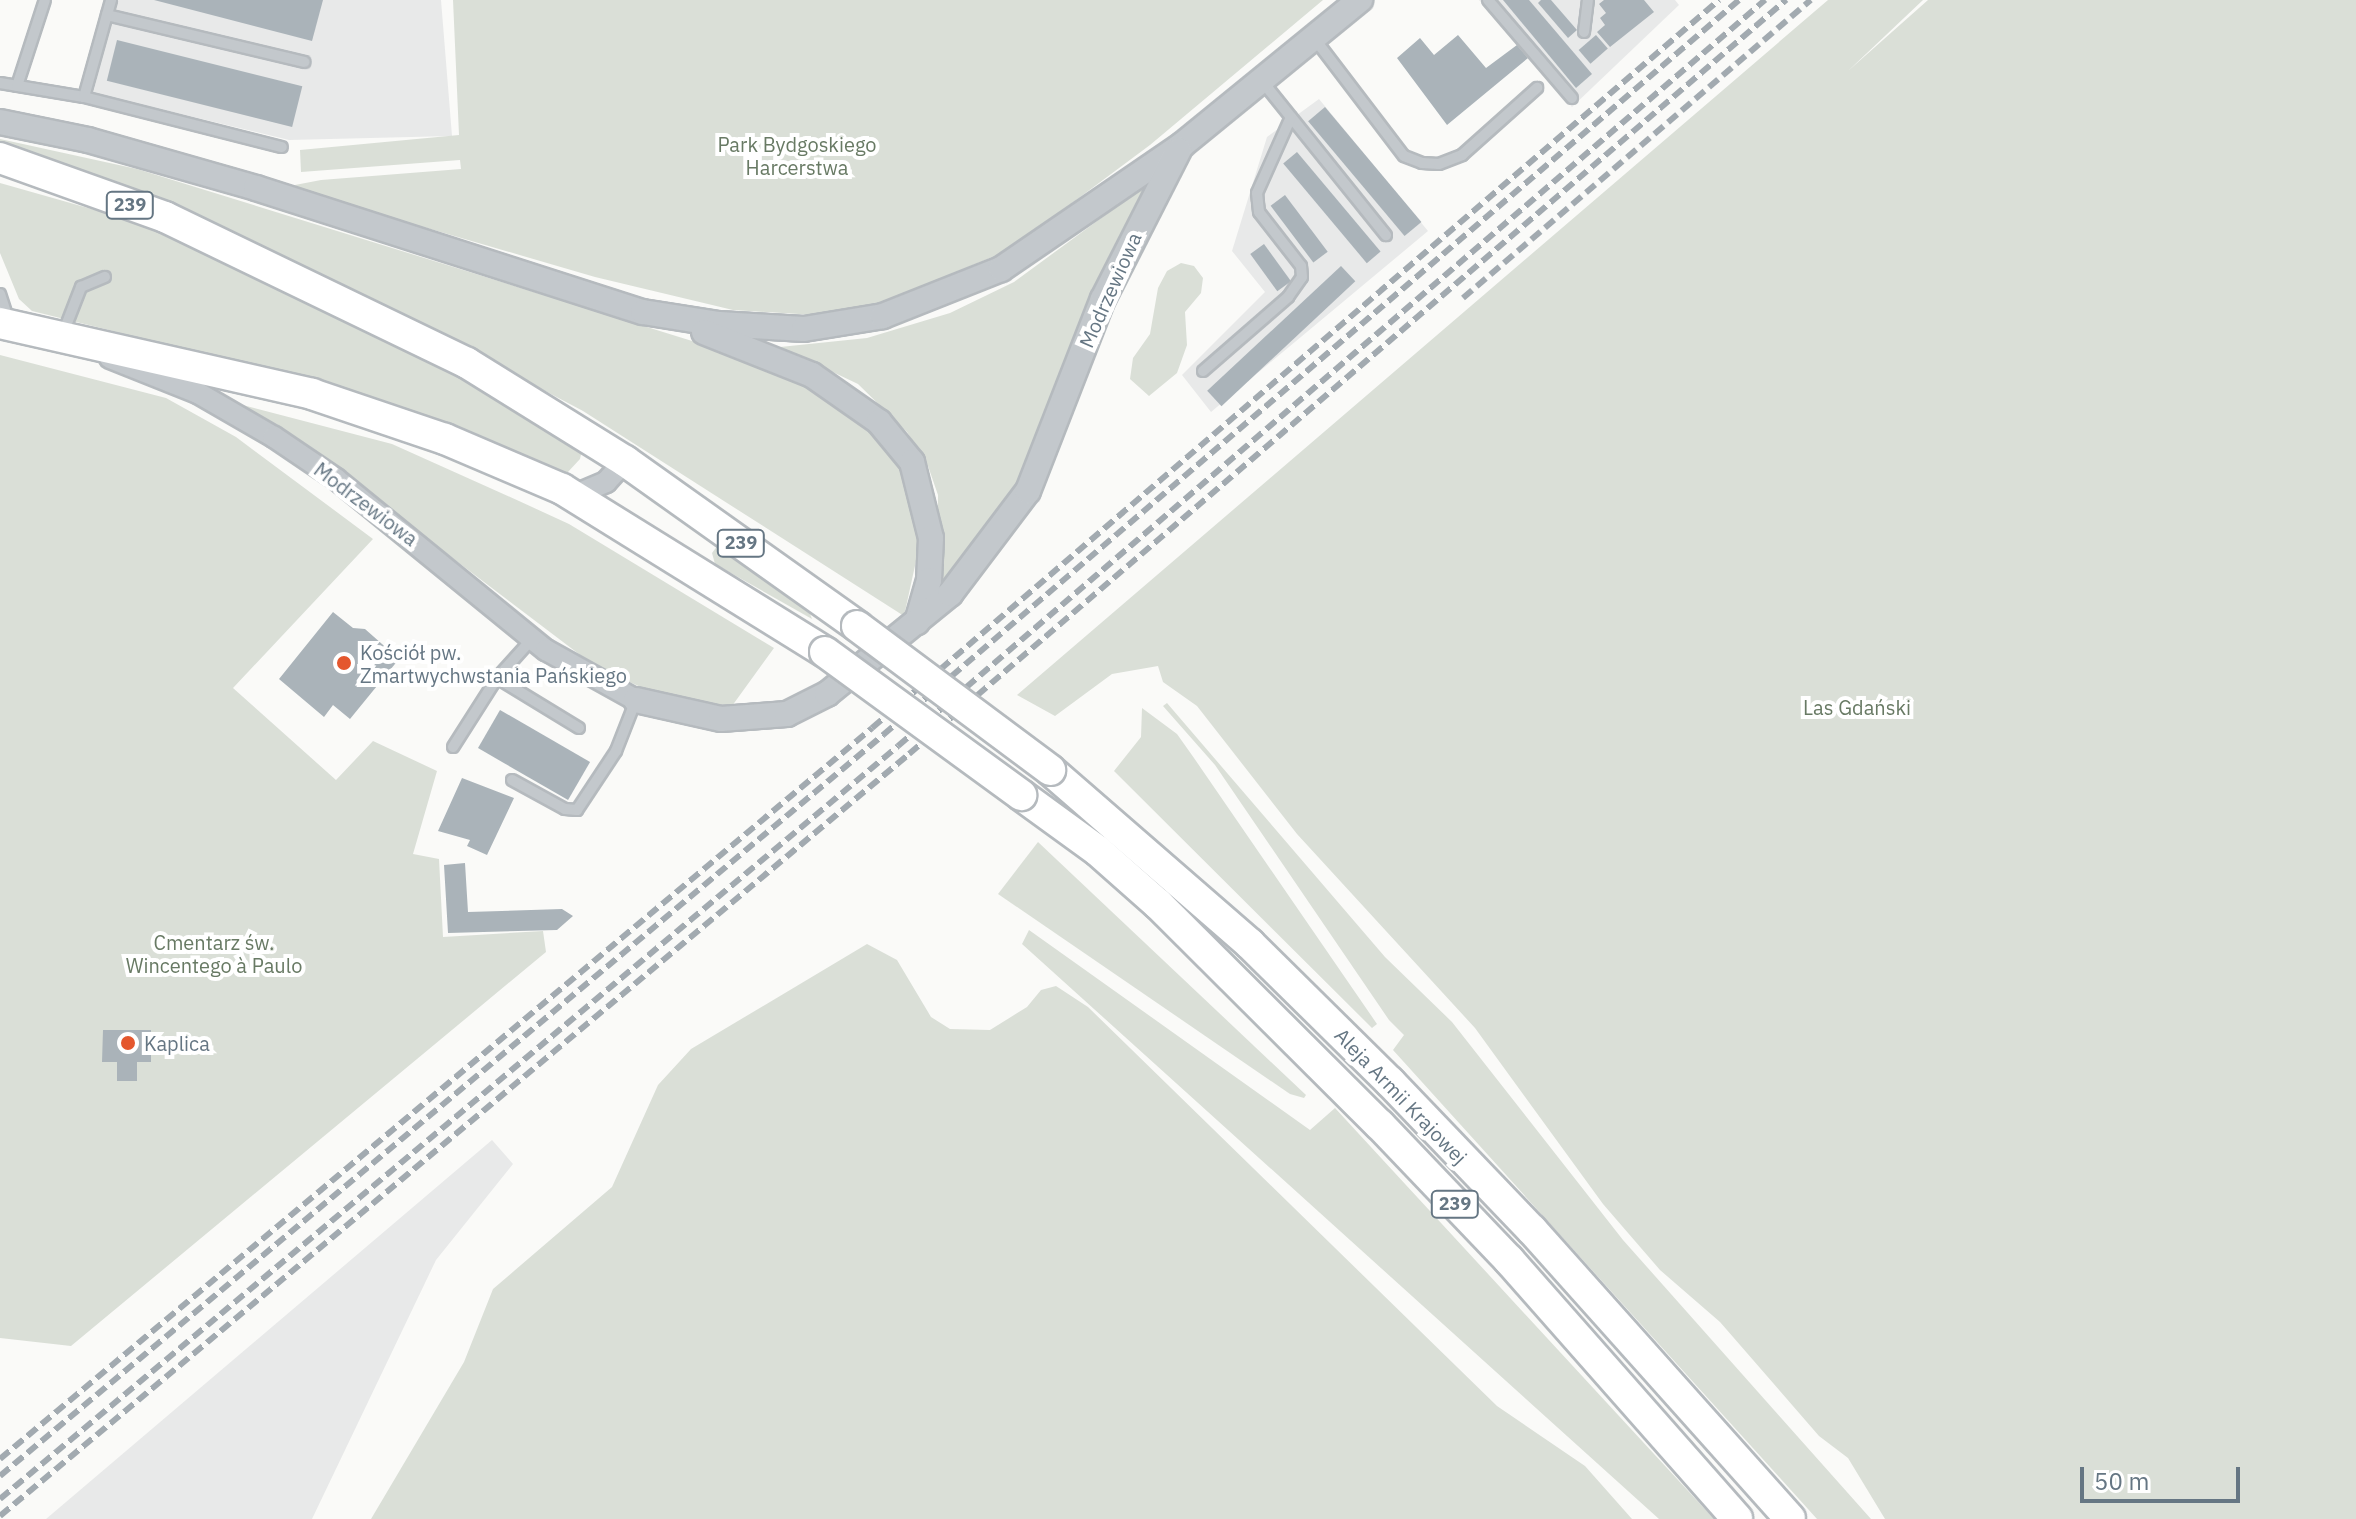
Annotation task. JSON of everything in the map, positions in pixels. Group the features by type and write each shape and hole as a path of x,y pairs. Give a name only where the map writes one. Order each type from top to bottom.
{"main road":[{"name":"239","path":"0,158 165,217 297,277 467,363 625,461"},
{"name":"239","path":"5,324 209,368 387,417 573,496"},
{"name":"Aleja Armii Krajowej","path":"625,461 857,626 1050,770 1250,944 1390,1082 1532,1230 1790,1519"},
{"name":"Aleja Armii Krajowej","path":"573,496 825,652 1098,851 1158,904 1380,1125 1519,1272 1737,1519"}],"street":[{"name":"Modrzewiowa","path":"68,340 198,393 274,437 336,479 532,639 600,683 636,700 675,712 745,720 787,714 827,694 916,624 975,567 1028,491 1103,299 1182,145 1360,0"},
{"path":"0,122 88,140 256,188 787,361 848,397 895,440 921,488 931,538 929,580 916,624"},
{"path":"643,312 719,324 804,329 883,316 1001,269 1182,145"},
{"path":"573,496 606,482 625,461"}],"lane":[{"path":"17,86 45,0"},
{"path":"84,97 111,0"},
{"path":"1488,0 1572,98"},
{"path":"1584,32 1588,0"},
{"path":"107,15 304,62"},
{"path":"1314,38 1404,156 1422,163 1439,164 1462,155 1537,88"},
{"path":"1262,81 1386,235"},
{"path":"0,83 84,97 282,147"},
{"path":"1203,371 1288,297 1302,277 1301,266 1259,212 1257,193 1291,117"},
{"path":"68,340 70,305 81,287 105,277"},
{"path":"0,294 5,324"},
{"path":"453,747 497,678 532,639"},
{"path":"497,678 579,728"},
{"path":"512,780 565,809 577,810 616,751 636,700"}],"shaded area":[{"path":"117,0 441,0 452,136 289,140 93,93"},
{"path":"1479,0 1675,0 1679,5 1572,107"},
{"path":"1319,99 1428,231 1211,412 1182,375 1265,292 1232,251 1267,137"},
{"path":"492,1140 513,1164 436,1260 312,1519 46,1519"}],"green space":[{"name":"Park Bydgoskiego Harcerstwa","path":"453,0 1323,0 1150,145 1009,250 884,302 815,315 733,310 595,277 297,190 295,185 321,180 461,169 460,160 301,172 300,150 459,135"},
{"name":"Las Gdański","path":"1828,0 1923,0 1848,71 1928,0 2356,0 2356,1519 1885,1519 1848,1458 1819,1436 1720,1322 1660,1270 1603,1204 1475,1028 1297,834 1197,706 1163,682 1158,666 1112,674 1055,716 1017,695"},
{"path":"0,139 137,169 786,370 859,415 903,466 915,512 918,552 904,616 583,411 359,292 192,215 0,149"},
{"path":"1153,180 1021,475 995,522 937,588 938,495 928,466 907,432 858,384 780,347 867,338 950,313 1014,282"},
{"path":"0,183 155,227 415,351 582,450 580,459 567,473 556,472 420,414 319,382 32,311 19,299 0,253"},
{"path":"1181,263 1194,266 1203,278 1201,293 1185,312 1187,345 1177,373 1149,396 1130,379 1133,358 1150,334 1158,288 1167,271"},
{"name":"Cmentarz św. Wincentego à Paulo","path":"0,355 166,398 236,437 373,539 233,688 336,780 373,741 437,771 413,854 439,859 443,937 543,931 546,952 71,1346 0,1338"},
{"path":"235,403 392,444 519,501 569,524 774,648 732,706 663,697 596,667 309,449"},
{"path":"718,545 809,611 812,619 715,564 712,553"},
{"path":"1167,703 1385,957 1452,1022 1623,1240 1871,1519 1817,1519 1393,1050 1404,1035 1389,1020 1215,765 1163,706"},
{"path":"1142,708 1177,734 1377,1024 1372,1028 1114,771 1141,737"},
{"path":"1038,842 1306,1095 1304,1098 1290,1094 998,894"},
{"path":"1029,930 1310,1130 1335,1108 1714,1519 1659,1519 1022,944"},
{"path":"867,944 897,960 931,1017 950,1029 990,1030 1027,1007 1041,990 1056,986 1088,1007 1497,1406 1585,1466 1632,1519 371,1519 464,1362 493,1289 612,1187 658,1085 691,1049"}],"building":[{"path":"154,0 323,0 312,41"},
{"path":"1503,0 1529,0 1592,74 1576,88"},
{"path":"1551,0 1577,30 1568,38 1538,3"},
{"path":"1604,0 1644,0 1654,12 1610,47 1597,32 1605,25 1600,18 1606,13 1599,4"},
{"path":"1458,35 1486,68 1517,45 1528,58 1447,125 1397,58 1420,38 1434,55"},
{"path":"1596,35 1608,49 1590,64 1579,50"},
{"path":"117,40 302,86 292,127 107,81"},
{"path":"1325,107 1421,222 1405,236 1308,121"},
{"path":"1297,152 1381,252 1367,263 1283,164"},
{"path":"1285,195 1328,252 1313,263 1271,206"},
{"path":"1264,244 1291,281 1277,291 1250,254"},
{"path":"1341,266 1355,281 1221,406 1207,391"},
{"name":"Kościół pw. Zmartwychwstania Pańskiego","path":"333,612 353,628 365,629 399,659 350,719 333,705 324,717 279,679"},
{"path":"500,710 590,762 568,800 478,748"},
{"path":"462,778 514,798 487,855 467,846 470,840 438,831"},
{"path":"465,863 468,912 562,909 573,916 557,930 448,933 444,865"},
{"path":"103,1030 151,1030 151,1062 137,1062 137,1081 117,1081 117,1062 102,1062"}],"railway":[{"path":"0,1459 872,728 1719,0"},
{"path":"0,1476 883,735 1739,0"},
{"path":"0,1499 898,746 1765,0"},
{"path":"0,1516 909,754 1786,0"},
{"path":"1463,298 1811,0"}],"place":[{"name":"Kościół pw. Zmartwychwstania Pańskiego","path":"344,663"},
{"name":"Kaplica","path":"128,1043"}]}
